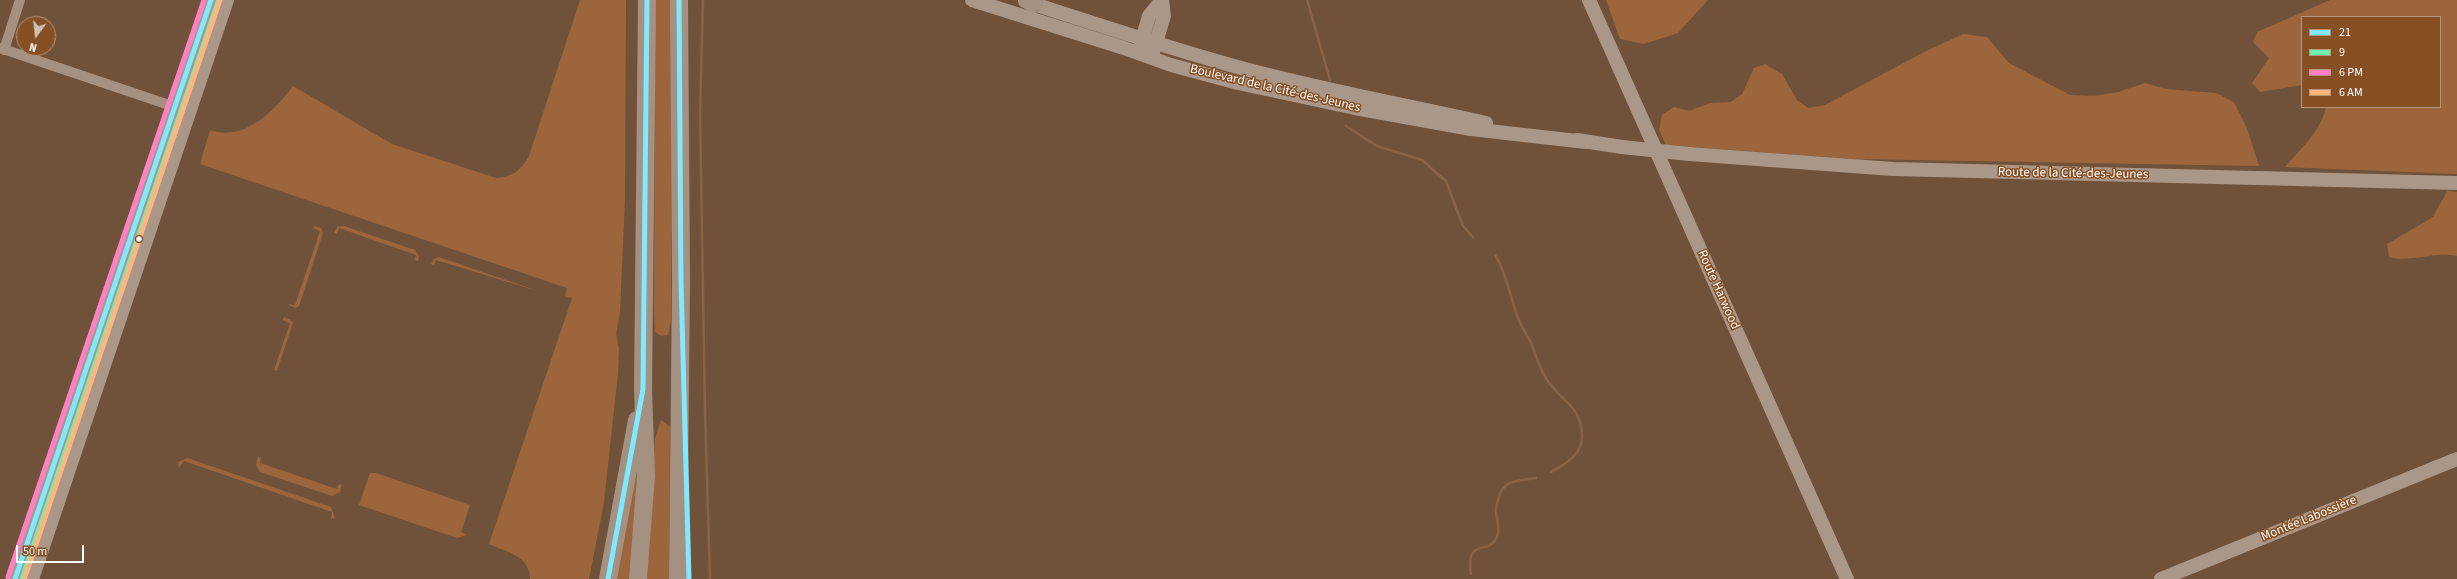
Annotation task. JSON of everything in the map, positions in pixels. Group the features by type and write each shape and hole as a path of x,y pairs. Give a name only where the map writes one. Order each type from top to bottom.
{"highway":[{"path":"638,579 646,476 643,389 647,0"},
{"path":"678,579 681,281 679,0"},
{"path":"681,281 689,579"},
{"path":"608,579 643,389"}],"main road":[{"path":"15,579 211,0"},
{"path":"32,579 227,0"},
{"name":"Boulevard de la Cité-des-Jeunes","path":"972,0 1144,55 1238,83 1355,108 1471,129 1689,154"},
{"path":"1144,55 1149,41 1164,16 1162,0"},
{"name":"Route Harwood","path":"1589,0 1847,579"},
{"name":"Boulevard de la Cité-des-Jeunes","path":"1028,1 1149,41 1330,90 1586,142"},
{"name":"Route de la Cité-des-Jeunes","path":"1689,154 1893,169 2457,183"},
{"name":"Montée Labossière","path":"2162,579 2457,459"}],"street":[{"path":"20,0 2,49 190,112"}],"shaded area":[{"path":"580,0 626,0 625,198 620,312 616,334 619,349 618,373 604,502 589,579 530,579 529,571 522,560 489,544 572,298 565,296 567,288 200,164 210,130 223,133 235,132 247,128 268,114 293,86 392,144 496,178 512,174 520,169 529,156"},
{"path":"655,0 672,0 671,321 668,335 661,336 655,332 654,308"},
{"path":"1606,0 1708,0 1678,33 1644,44 1620,39"},
{"path":"2330,0 2457,0 2457,174 2285,167 2315,131 2324,115 2326,108 2441,108 2441,16 2301,16 2301,85 2260,92 2252,83 2269,58 2253,42 2257,32"},
{"path":"1963,34 1987,37 2009,63 2070,95 2094,96 2118,92 2145,83 2166,89 2216,93 2234,102 2247,128 2259,166 1855,159 1666,145 1659,130 1662,115 1674,107 1689,111 1710,103 1731,102 1742,94 1754,68 1765,64 1782,74 1797,100 1808,108 1825,105 1926,51"},
{"path":"2447,191 2457,192 2457,256 2440,255 2406,259 2389,257 2387,244 2433,217"},
{"path":"314,226 321,228 323,233 299,306 295,308 287,304 295,305 320,231 313,228"},
{"path":"344,226 415,250 419,256 418,261 415,260 416,255 339,228 337,234 334,233 337,227"},
{"path":"439,257 541,292 436,260 434,265 431,264 434,259"},
{"path":"284,317 291,320 293,323 277,371 274,370 290,323 282,320"},
{"path":"661,420 670,427 669,579 647,579 655,438"},
{"path":"258,456 261,458 260,463 337,489 339,484 342,485 340,492 332,496 260,472 256,465"},
{"path":"187,458 331,507 335,518 331,519 332,512 184,461 179,468 178,462"},
{"path":"370,473 376,473 470,505 461,532 467,535 457,538 359,505"},
{"path":"633,473 637,473 635,528 629,579 614,579"}],"waterway":[{"path":"703,0 700,112 705,411 710,579"},
{"path":"1307,0 1330,80"},
{"path":"1346,126 1377,146 1422,160 1446,181 1463,226 1473,237"},
{"path":"1495,255 1505,278 1519,321 1532,345 1541,370 1551,386 1574,409 1581,425 1582,442 1580,448 1572,458 1551,472"},
{"path":"1471,574 1470,563 1471,556 1474,551 1492,544 1498,534 1496,506 1503,488 1512,482 1536,478"}],"transit line":[{"path":"8,577 204,0"},
{"name":"21","path":"15,579 211,0"},
{"path":"25,577 220,0"},
{"name":"21","path":"608,579 643,389 647,0"},
{"name":"21","path":"679,0 681,281 689,579"},
{"name":"9","path":"22,579 218,2"}]}
